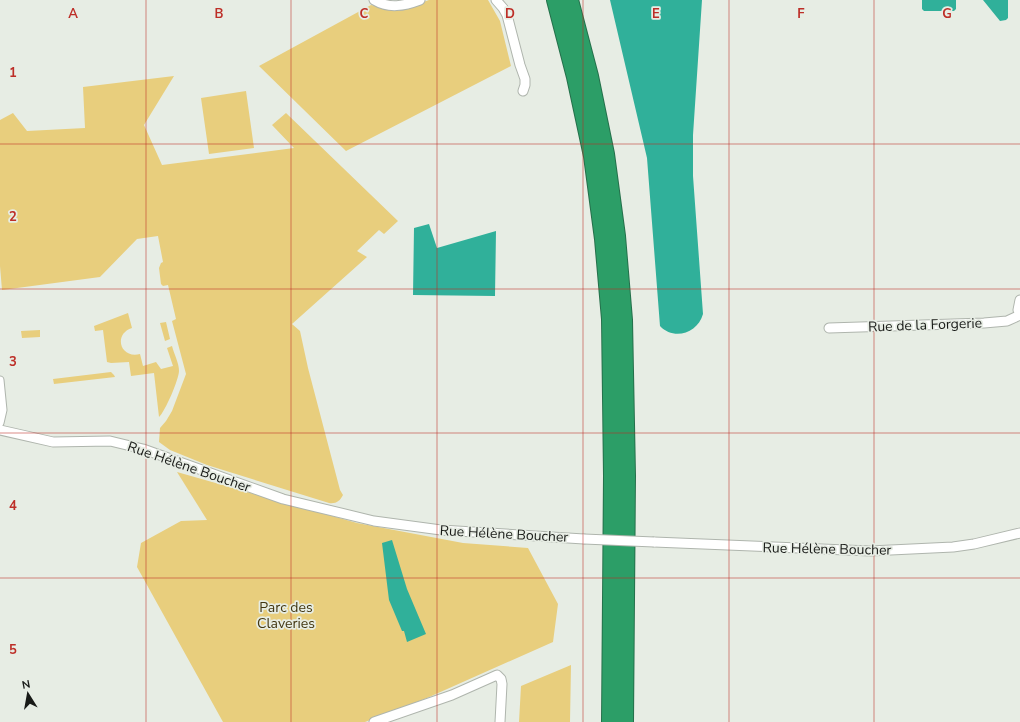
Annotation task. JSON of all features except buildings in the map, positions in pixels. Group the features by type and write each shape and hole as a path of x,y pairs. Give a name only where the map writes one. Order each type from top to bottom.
{"highway":[{"path":"555,0 575,78 592,156 603,239 610,319 612,476 610,722"},
{"path":"570,0 590,76 606,154 617,236 624,320 627,476 625,722"}],"street":[{"path":"374,0 384,5 400,6 420,0"},
{"path":"496,0 507,15 525,79 523,91"},
{"path":"1020,300 1018,310 1020,314"},
{"name":"Rue de la Forgerie","path":"829,328 984,323 1008,320 1020,314"},
{"path":"0,380 3,410 0,423"},
{"name":"Rue Hélène Boucher","path":"0,430 53,442 110,441 142,449 277,497 374,521 440,530 870,552 953,547 974,544 1020,533"},
{"path":"374,722 452,695 497,675 501,679 502,684 500,722"}],"green space":[{"path":"429,0 488,0 500,21 511,66 346,151 259,66 371,5 398,11"},
{"path":"174,76 144,125 162,165 294,148 272,125 286,113 398,221 384,234 379,230 357,251 367,257 292,324 300,331 308,368 340,490 343,495 336,502 329,503 207,465 170,450 159,442 160,428 172,411 186,374 172,321 176,319 168,285 163,286 161,284 159,268 163,262 158,236 137,239 100,277 2,290 0,266 0,120 13,113 27,131 85,128 83,87"},
{"path":"246,91 254,148 209,154 201,98"},
{"path":"128,313 132,328 122,335 121,345 124,350 133,355 140,354 143,366 156,362 161,369 173,366 167,348 172,346 179,368 177,381 162,414 159,417 154,373 131,376 129,362 107,362 103,330 95,331 94,326"},
{"path":"166,322 170,339 165,341 160,323"},
{"path":"40,330 40,337 22,338 21,331"},
{"path":"111,372 115,377 54,384 53,379"},
{"name":"Parc des Claveries","path":"177,472 357,523 463,543 528,548 558,604 553,642 427,698 365,722 223,722 137,567 141,543 181,521 207,520"},
{"path":"571,665 570,722 519,722 521,686"}],"shaded area":[{"path":"610,0 702,0 693,135 693,176 703,314 696,326 685,333 672,333 666,331 660,326 647,158"},
{"path":"922,0 956,0 956,9 954,11 924,11 922,9"},
{"path":"983,0 1008,0 1008,18 1000,21"},
{"path":"429,224 437,248 496,231 495,296 413,295 414,228"},
{"path":"392,540 407,589 426,634 407,642 404,631 402,631 389,600 382,543"}]}
